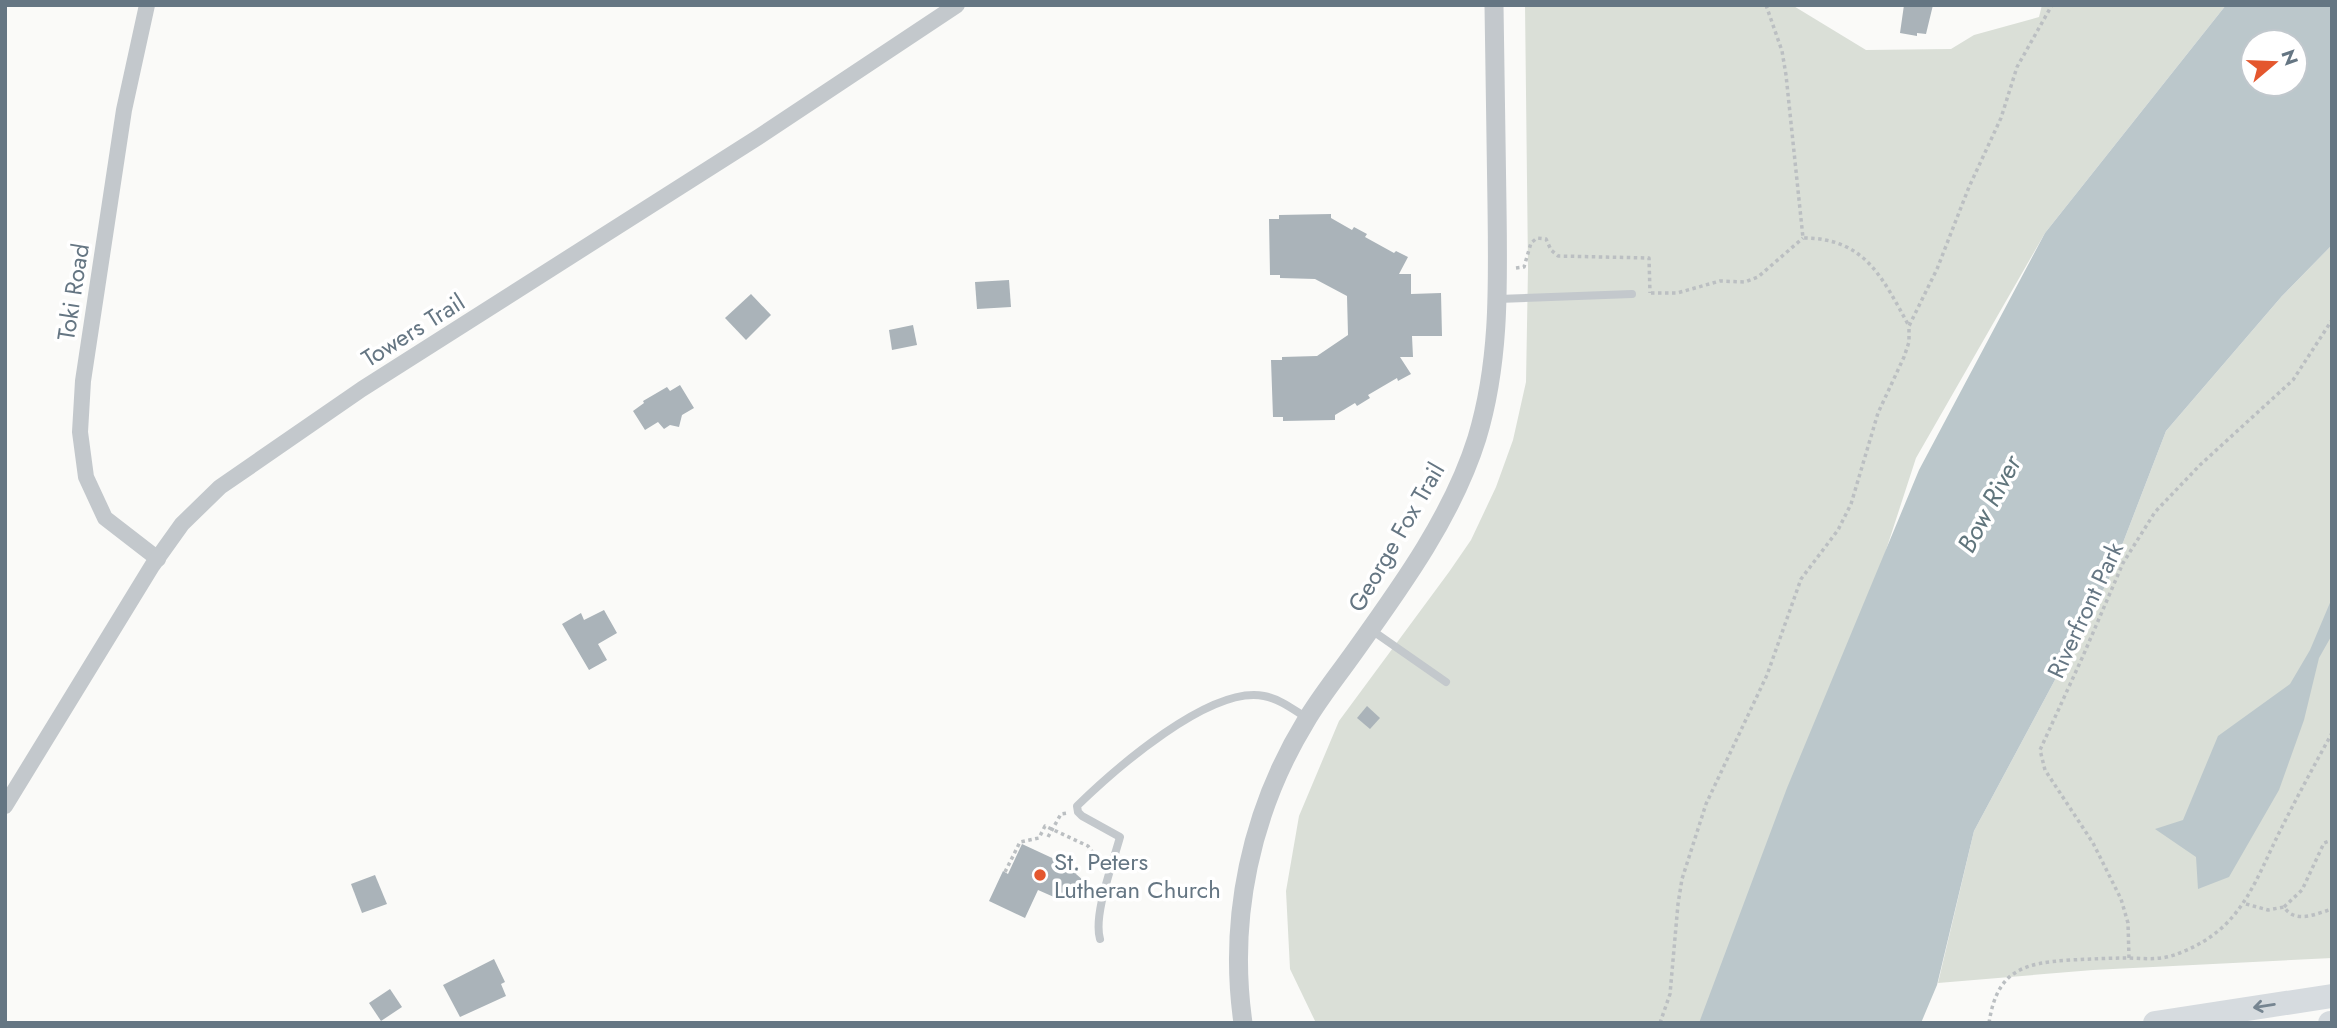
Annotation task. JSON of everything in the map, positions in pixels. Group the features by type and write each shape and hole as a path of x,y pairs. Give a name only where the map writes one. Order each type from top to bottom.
{"main road":[{"path":"2155,1023 2332,996"}],"street":[{"name":"Toki Road","path":"147,5 124,110 83,381 80,432 86,477 106,518 158,559"},
{"name":"Towers Trail","path":"5,806 158,559 182,524 220,487 362,389 760,136 957,5"},
{"name":"George Fox Trail","path":"1242,1023 1237,982 1239,919 1249,859 1269,796 1307,718 1427,544 1455,494 1477,438 1492,376 1498,299 1494,5"}],"lane":[{"path":"1498,299 1632,294"},
{"path":"1370,629 1446,682"},
{"path":"1100,939 1099,909 1120,837 1078,812 1077,806 1097,786 1174,726 1203,710 1239,698 1263,696 1290,707 1307,718"}],"path":[{"path":"1766,5 1782,51 1786,75 1803,238"},
{"path":"1660,1023 1670,993 1682,879 1706,804 1768,675 1801,579 1838,530 1851,504 1878,413 1909,342 1909,326 1937,269 1969,187 2001,118 2017,67 2052,5"},
{"path":"1497,269 1524,267 1531,243 1537,238 1546,239 1551,250 1558,256 1649,258 1650,293"},
{"path":"1632,294 1677,293 1720,281 1745,282 1759,277 1803,238 1834,241 1862,255 1880,277 1909,326"},
{"name":"Riverfront Park","path":"2129,958 2126,911 2093,843 2053,785 2039,750 2116,577 2155,512 2200,465 2292,380 2332,320"},
{"path":"1989,1023 1992,1004 1998,990 2029,965 2040,962 2157,959 2183,952 2213,935 2231,920 2245,903 2332,733"},
{"path":"1048,837 1061,814 1078,812"},
{"path":"1005,872 1020,842 1039,838 1045,826 1088,846 1100,863"},
{"path":"2245,903 2268,910 2284,907 2302,890 2324,843 2332,840"},
{"path":"1079,890 1096,892"},
{"path":"2284,907 2289,914 2298,917 2332,909"}],"shaded area":[{"path":"1525,5 1792,5 1866,50 1951,49 1974,35 2039,17 2042,5 2226,5 2045,233 1916,458 1832,716 1708,1023 1316,1023 1290,969 1286,891 1299,816 1339,721 1471,540 1496,487 1513,440 1526,382 1528,268"},
{"path":"2332,245 2332,958 2093,970 1938,983 1974,831 2109,579 2166,431 2282,296"}],"water":[{"name":"Bow River","path":"2226,5 2332,5 2332,245 2282,296 2166,431 2109,579 1974,831 1937,985 1921,1023 1699,1023 1787,788 1919,470 2045,233"},
{"path":"2332,598 2332,635 2319,658 2304,720 2279,790 2229,877 2198,889 2196,857 2155,829 2183,820 2218,736 2290,684 2310,650"}],"building":[{"path":"1904,5 1933,5 1926,34 1917,33 1917,36 1900,33"},
{"path":"1331,214 1331,218 1352,230 1354,227 1367,234 1365,237 1394,253 1396,251 1408,257 1399,274 1411,274 1411,294 1441,293 1442,336 1412,336 1413,357 1400,357 1411,374 1398,381 1397,378 1368,395 1370,398 1357,406 1355,403 1335,415 1335,420 1283,421 1283,417 1273,417 1271,360 1317,356 1348,335 1347,296 1315,279 1280,278 1280,275 1270,275 1269,219 1279,219 1279,215"},
{"path":"1009,280 1011,307 977,309 975,282"},
{"path":"751,294 771,315 746,340 725,318"},
{"path":"913,325 917,345 892,350 889,330"},
{"path":"680,385 694,408 682,415 679,427 670,425 664,429 658,422 645,430 633,411 644,403 643,401 667,387 670,391"},
{"path":"604,610 617,633 598,644 607,660 589,670 562,624 581,613 584,620"},
{"path":"1367,706 1380,718 1370,729 1357,718"},
{"name":"St. Peters Lutheran Church","path":"1022,844 1078,870 1076,874 1084,881 1075,898 1071,896 1069,900 1065,898 1063,901 1038,890 1025,918 989,901 1003,871 1008,874"},
{"path":"375,875 387,904 362,913 351,884"},
{"path":"494,959 505,982 501,984 506,996 460,1017 443,985"},
{"path":"390,989 402,1007 381,1021 369,1003"}],"place":[{"name":"St. Peters Lutheran Church","path":"1040,875"}]}
